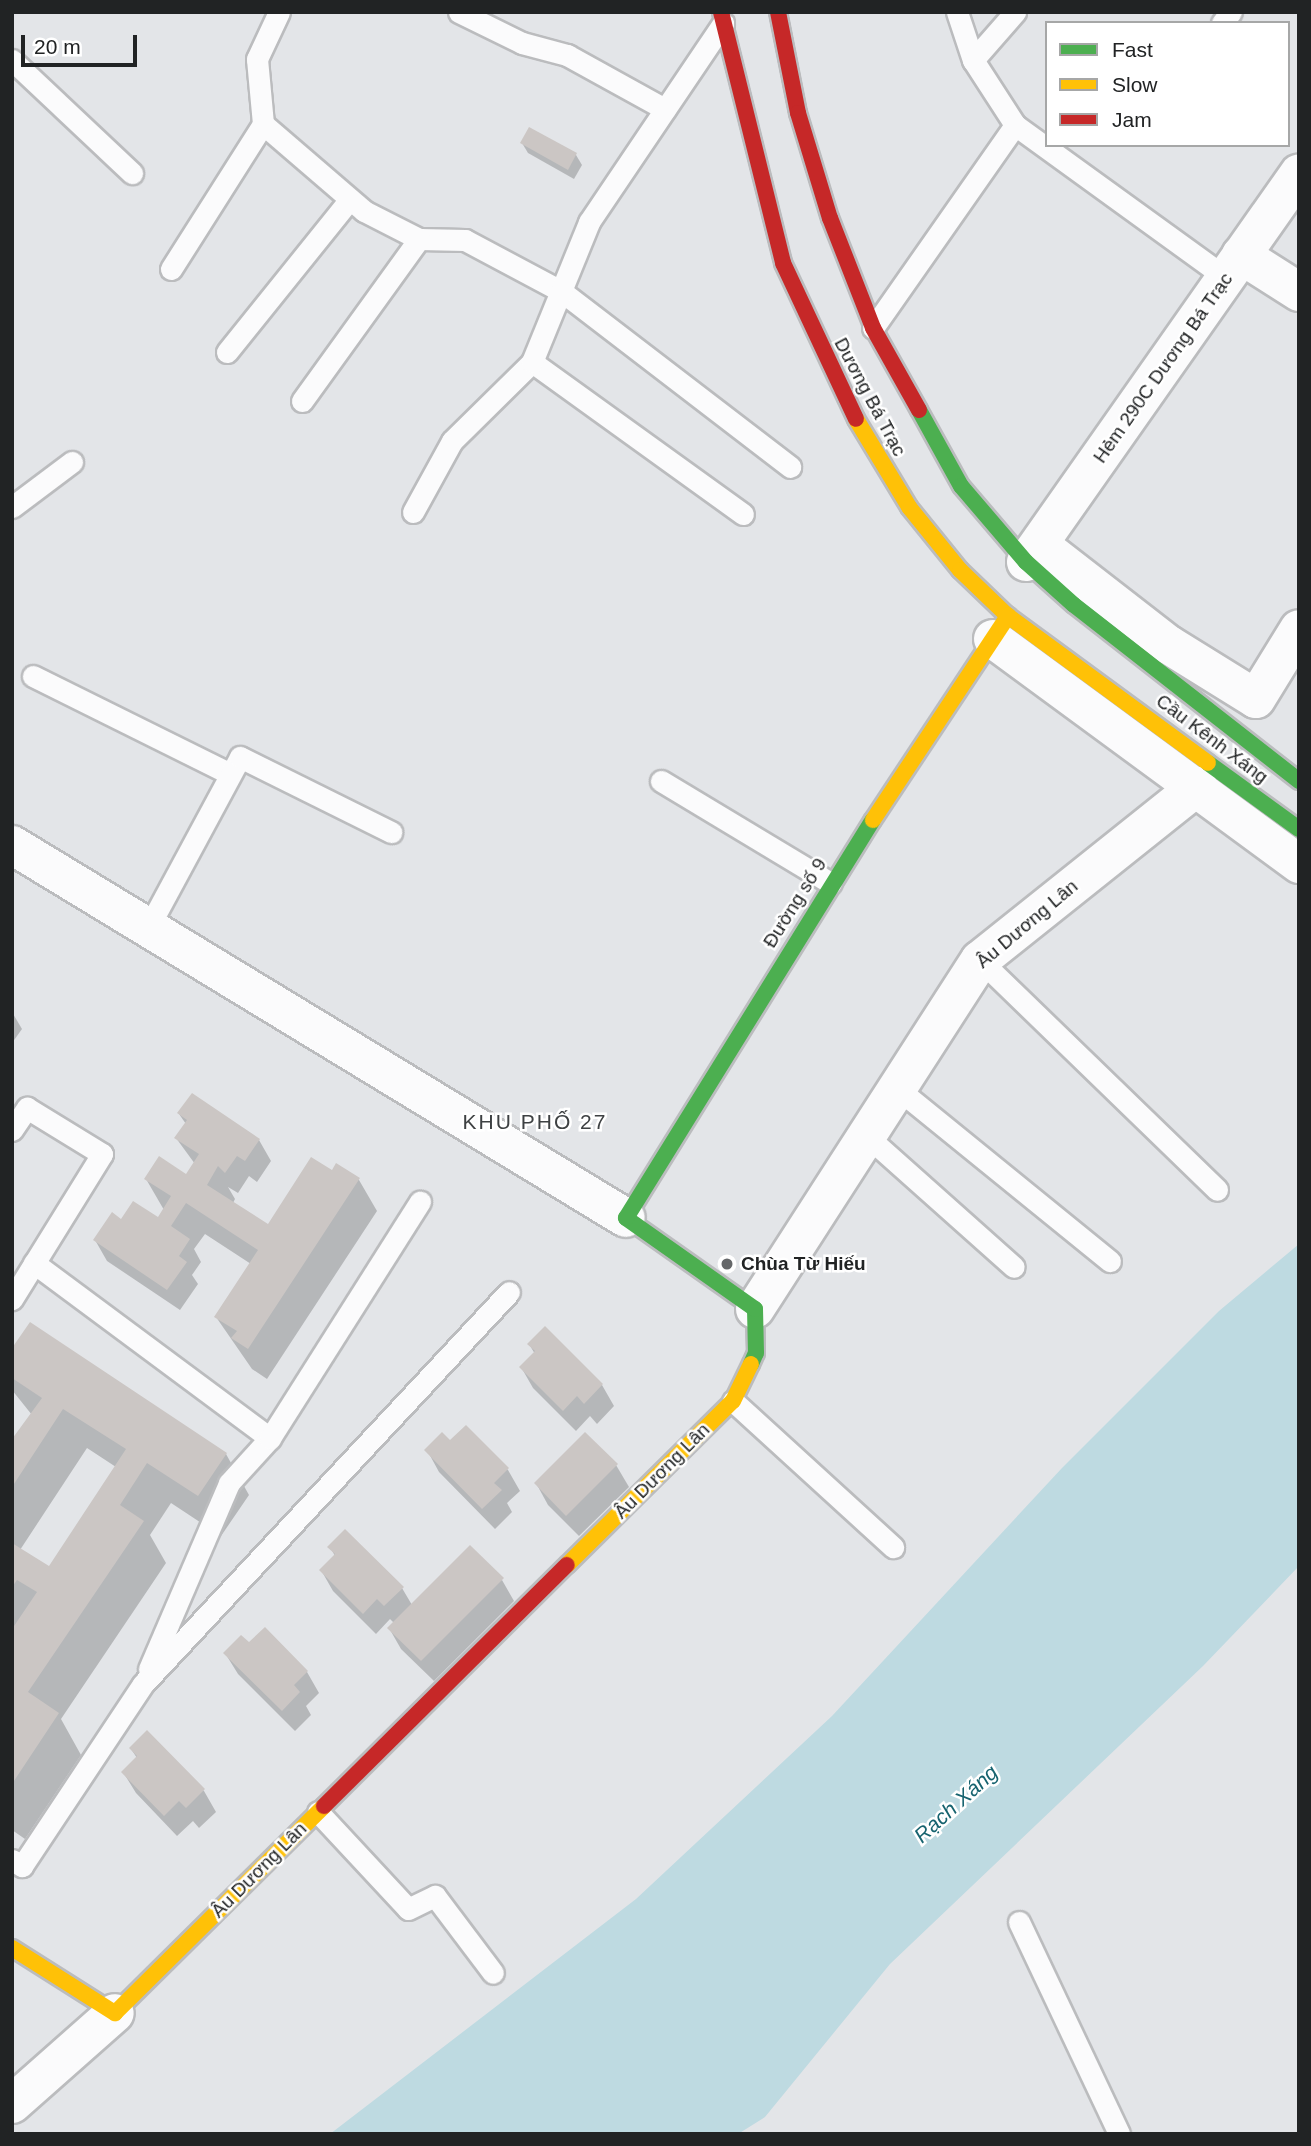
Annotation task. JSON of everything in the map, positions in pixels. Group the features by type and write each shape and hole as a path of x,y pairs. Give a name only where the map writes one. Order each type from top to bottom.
{"main road":[{"name":"Dương Bá Trạc","path":"778,12 798,113 830,218 873,328 961,486 1158,675"},
{"name":"Dương Bá Trạc","path":"728,16 779,251 840,392 909,507 960,570 1000,627 1134,707"},
{"name":"Đường số 9","path":"626,1218 831,883 1000,627"},
{"name":"Cầu Kênh Xáng","path":"1158,675 1299,780"},
{"name":"Cầu Kênh Xáng","path":"1134,707 1299,829"},
{"path":"626,1218 755,1310"},
{"name":"Âu Dương Lân","path":"115,2013 733,1401 755,1353 755,1310"},
{"path":"12,1948 115,2013"}],"street":[{"name":"Hẻm 290C Dương Bá Trạc","path":"1033,553 1299,173"},
{"path":"1233,266 1299,292"},
{"path":"1033,553 1169,645 1256,699 1299,629"},
{"path":"1000,627 1299,864"},
{"name":"Âu Dương Lân","path":"755,1310 980,960 1198,786"},
{"path":"12,845 626,1218"},
{"path":"12,2104 115,2013"}],"lane":[{"path":"170,269 263,124 257,59 279,12"},
{"path":"459,12 522,43 567,55 664,109"},
{"path":"957,12 973,60 1015,125 1045,144"},
{"path":"973,60 1014,12"},
{"path":"412,512 452,441 532,362 589,222 728,16"},
{"path":"12,60 132,173"},
{"path":"263,124 351,199 419,239 465,240 561,291 790,467"},
{"path":"873,328 1015,125"},
{"path":"1049,147 1233,266"},
{"path":"227,352 351,199"},
{"path":"302,401 419,239"},
{"path":"532,362 743,514"},
{"path":"12,507 72,462"},
{"path":"33,676 230,774"},
{"path":"148,928 240,757 391,832"},
{"path":"661,781 831,883"},
{"path":"980,960 1217,1190"},
{"path":"898,1089 1110,1261"},
{"path":"12,1130 27,1108 102,1154 12,1299"},
{"path":"868,1137 1014,1267"},
{"path":"143,1684 229,1483 270,1438 420,1202"},
{"path":"34,1263 270,1438"},
{"path":"12,1860 22,1866 143,1684 509,1292"},
{"path":"733,1401 893,1547"},
{"path":"318,1812 408,1909 435,1896 493,1973"},
{"path":"1019,1922 1119,2134"}],"water":[{"name":"Rạch Xáng","path":"1299,1244 1299,1566 1203,1666 890,1964 765,2117 738,2134 330,2134 636,1899 832,1716 1062,1468 1219,1311"}],"building":[{"path":"529,127 577,153 568,170 520,143"},
{"path":"192,1093 260,1139 245,1161 237,1156 225,1173 218,1166 207,1185 268,1224 311,1157 332,1170 336,1163 360,1178 248,1349 231,1338 237,1331 214,1317 258,1250 186,1203 171,1226 190,1239 179,1256 187,1262 167,1290 93,1240 112,1212 121,1219 133,1201 158,1217 171,1196 144,1179 159,1156 186,1174 199,1154 174,1138 187,1120 177,1113"},
{"path":"30,1322 227,1453 198,1496 147,1463 120,1505 144,1521 28,1692 59,1713 12,1784 12,1629 37,1592 17,1580 12,1587 12,1543 49,1566 126,1449 63,1409 12,1487 12,1439 42,1398 12,1378 12,1348"},
{"path":"545,1326 603,1384 584,1404 577,1396 563,1411 519,1367 535,1351 527,1344"},
{"path":"466,1425 509,1468 494,1483 502,1490 482,1509 424,1450 442,1432 450,1440"},
{"path":"585,1432 618,1464 566,1516 534,1483"},
{"path":"345,1529 404,1587 384,1606 377,1599 363,1614 319,1570 335,1554 327,1547"},
{"path":"470,1545 504,1578 421,1661 387,1628"},
{"path":"265,1627 308,1671 294,1685 300,1692 282,1711 223,1653 241,1635 249,1642"},
{"path":"147,1730 205,1789 186,1808 179,1801 164,1816 121,1772 137,1756 129,1748"}],"traffic: fast":[{"path":"919,410 961,486 1026,562 1074,605 1299,781"},
{"path":"1208,763 1299,829"},
{"path":"751,1364 756,1353 755,1309 626,1218 873,820"}],"traffic: slow":[{"path":"856,419 909,507 960,570 1008,616 1208,763"},
{"path":"873,820 1008,616"},
{"path":"567,1565 733,1401 751,1364"},
{"path":"12,1948 115,2013 324,1806"}],"traffic: jam":[{"path":"721,12 783,263 856,419"},
{"path":"778,12 798,113 830,218 873,328 919,410"},
{"path":"324,1806 567,1565"}],"place":[{"name":"Chùa Từ Hiếu","path":"727,1264"}],"district":[{"name":"KHU PHỐ 27","path":"535,1122"}]}
